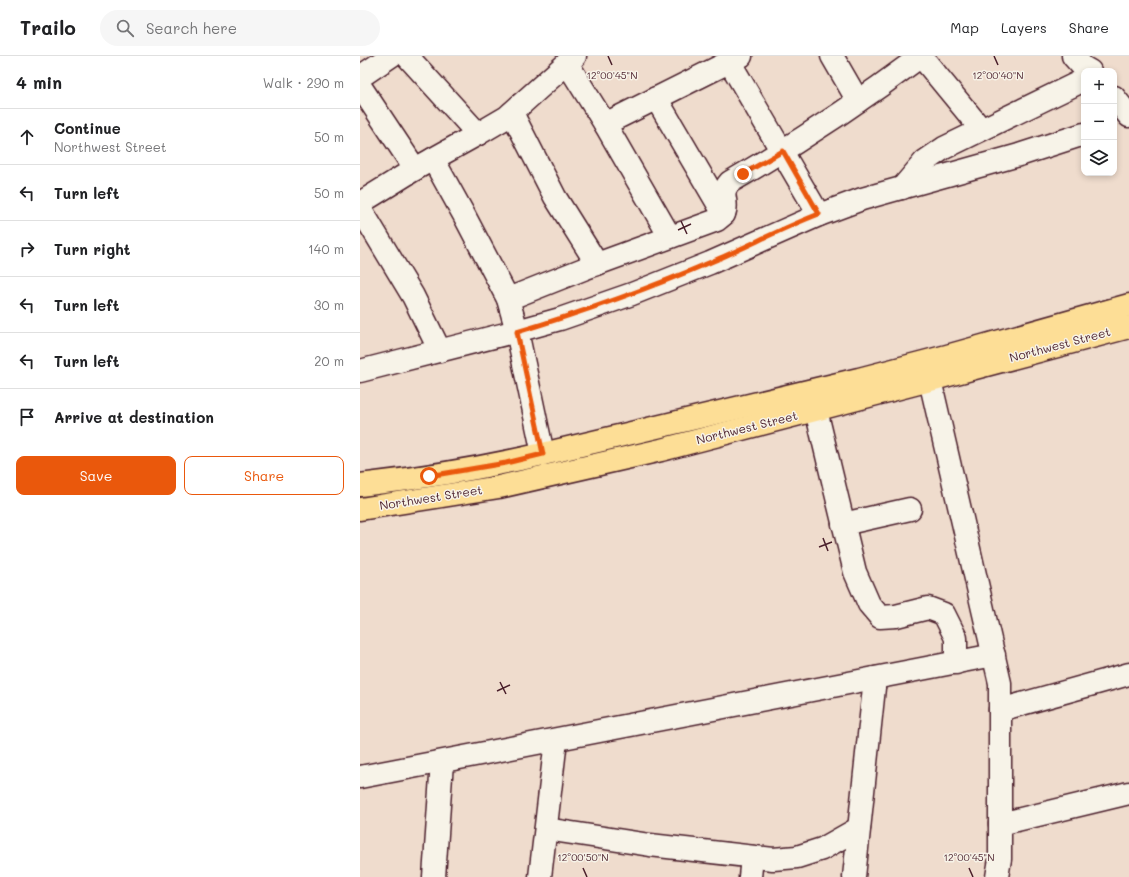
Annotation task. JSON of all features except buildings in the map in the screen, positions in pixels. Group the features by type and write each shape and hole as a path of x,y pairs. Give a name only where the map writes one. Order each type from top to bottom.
{"main road":[{"name":"Northwest Street","path":"360,485 404,480 506,463 947,356 1129,305"},
{"name":"Northwest Street","path":"360,509 499,487 661,450 1129,327"}],"street":[{"path":"360,77 391,56"},
{"path":"408,56 478,134"},
{"path":"832,56 858,101"},
{"path":"508,299 597,264 717,220 724,214 724,194 726,187 730,182 783,151 882,85 921,56 981,129"},
{"path":"1073,56 1086,68"},
{"path":"360,203 512,113 571,59 605,124 670,237"},
{"path":"605,124 656,98 722,61 783,151 819,214"},
{"path":"902,188 925,161 944,148 1081,81"},
{"path":"360,86 464,215 508,299 517,332 543,454"},
{"path":"656,98 724,214"},
{"path":"1117,101 1129,118 1117,123"},
{"path":"512,113 555,197 597,264"},
{"path":"360,371 517,332 560,319 632,294 710,263 819,214 902,188 1019,155 1081,135"},
{"path":"360,208 413,296 440,351"},
{"path":"930,380 1000,683 1000,859 997,877"},
{"path":"816,410 855,572 869,604 880,617 896,616 928,608 944,614 956,638 956,663"},
{"path":"843,524 910,510"},
{"path":"360,777 994,655"},
{"path":"1000,710 1129,674"},
{"path":"854,877 875,678"},
{"path":"540,877 556,740"},
{"path":"434,877 442,762"},
{"path":"1000,824 1129,793"},
{"path":"546,829 650,845 751,867 773,859 797,857 822,849 859,828"}],"route":[{"path":"429,476 506,463 543,454 517,332 632,294 710,263 819,214 783,151 743,174"}]}
